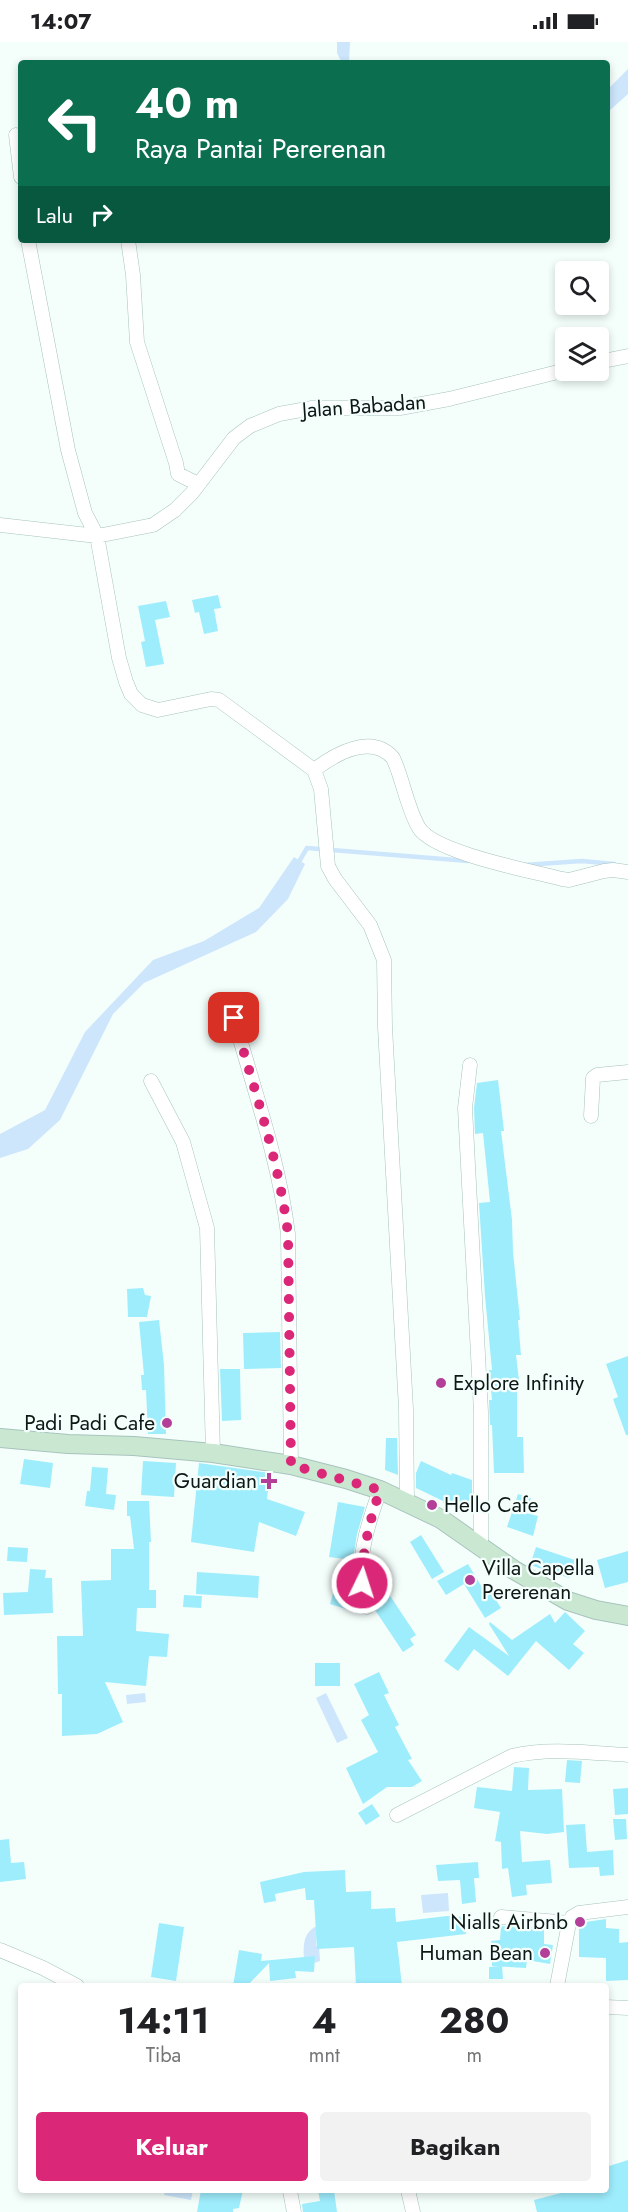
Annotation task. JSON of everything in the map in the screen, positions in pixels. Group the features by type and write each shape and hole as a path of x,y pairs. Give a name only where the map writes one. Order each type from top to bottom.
{"street":[{"path":"16,135 18,152"},
{"path":"29,243 68,450 85,513 96,536 119,658 131,694 142,705 159,710 211,699 219,700 314,770 321,789 328,866 335,879 370,924 384,960 385,1027 406,1409 407,1502"},
{"path":"128,243 137,342 178,474 198,484"},
{"path":"609,360 628,356"},
{"name":"Jalan Babadan","path":"0,524 96,536 153,525 175,510 234,438 250,426 279,414 312,408 400,408 449,399 555,373"},
{"path":"314,770 333,756 351,749 366,746 378,747 387,751 393,758 414,818 427,837 459,852 562,879 569,880 614,870 628,872"},
{"path":"234,1018 277,1167 287,1225 291,1465"},
{"path":"470,1065 465,1108 481,1412 481,1546"},
{"path":"591,1116 593,1078 597,1075 628,1072"},
{"path":"151,1081 183,1142 207,1228 213,1453"},
{"path":"0,1438 213,1453 291,1465 380,1490 441,1519 514,1570 568,1601 628,1616"},
{"path":"367,1607 362,1583 362,1566 372,1515 380,1490"},
{"path":"397,1815 512,1756 531,1752 561,1751 628,1755"},
{"path":"558,1983 572,1917 579,1913 628,1907"},
{"path":"501,1917 569,1923"},
{"path":"0,1950 71,1983"},
{"path":"609,2007 628,2008"},
{"path":"290,2193 294,2212"},
{"path":"409,2193 413,2212"}],"water":[{"path":"337,42 350,42 349,60 340,60 337,53"},
{"path":"628,69 628,94 610,110 610,87"},
{"path":"294,857 305,864 288,899 256,932 144,983 113,1014 60,1120 28,1149 0,1158 0,1134 45,1110 85,1032 153,960 204,941 259,908"},
{"path":"145,1693 146,1702 127,1704 126,1695"},
{"path":"326,1693 348,1738 337,1743 316,1698"},
{"path":"448,1893 449,1911 423,1913 421,1895"},
{"path":"317,1926 316,1946 319,1946 320,1961 314,1963 304,1959 304,1944 306,1936"},
{"path":"164,2193 192,2193 191,2200 164,2195"}],"building":[{"path":"218,595 221,608 214,609 218,631 204,634 199,612 195,613 192,600"},
{"path":"166,601 170,617 155,620 164,664 146,667 141,642 145,641 138,606"},
{"path":"498,1080 520,1320 518,1320 521,1355 516,1355 520,1388 517,1388 517,1437 523,1437 524,1473 494,1473 492,1425 490,1425 489,1400 492,1400 489,1370 492,1370 479,1203 490,1202 483,1133 475,1134 474,1108 477,1083"},
{"path":"143,1288 145,1295 151,1296 147,1317 128,1317 127,1289"},
{"path":"159,1320 164,1365 166,1434 148,1434 146,1390 142,1390 141,1375 144,1375 139,1322"},
{"path":"280,1332 281,1368 244,1369 243,1333"},
{"path":"628,1356 628,1435 626,1435 613,1399 618,1397 606,1364"},
{"path":"220,1369 240,1369 241,1420 222,1421"},
{"path":"386,1438 397,1438 398,1475 385,1470"},
{"path":"24,1459 53,1463 50,1488 20,1484"},
{"path":"143,1461 176,1463 174,1497 141,1495"},
{"path":"421,1461 451,1475 452,1473 472,1480 472,1512 443,1503 416,1488 416,1473"},
{"path":"199,1463 270,1473 267,1499 305,1512 296,1536 259,1522 254,1552 191,1542"},
{"path":"92,1467 108,1468 106,1494 116,1495 114,1510 85,1506 87,1491 90,1491"},
{"path":"518,1494 531,1498 526,1513 538,1516 533,1536 507,1527"},
{"path":"127,1501 149,1501 151,1542 149,1542 149,1590 156,1590 156,1608 137,1608 136,1631 169,1634 167,1657 149,1656 146,1686 105,1682 123,1722 97,1734 62,1736 62,1694 58,1694 57,1636 83,1636 81,1581 111,1580 111,1549 134,1549 130,1516 127,1516"},
{"path":"338,1502 365,1507 357,1534 353,1560 329,1557"},
{"path":"421,1535 444,1572 432,1579 410,1542"},
{"path":"8,1547 28,1548 27,1562 7,1561"},
{"path":"536,1547 575,1560 569,1578 530,1565"},
{"path":"628,1551 628,1582 605,1588 597,1560"},
{"path":"468,1564 483,1589 487,1586 501,1608 485,1618 464,1584 446,1595 437,1581"},
{"path":"30,1569 46,1570 45,1578 52,1578 53,1613 4,1615 3,1593 28,1592"},
{"path":"197,1572 259,1576 258,1598 196,1594"},
{"path":"385,1588 416,1635 410,1639 414,1645 403,1652 375,1610 373,1595"},
{"path":"334,1590 353,1595 349,1610 330,1604"},
{"path":"184,1595 202,1596 201,1608 183,1607"},
{"path":"565,1612 585,1631 573,1644 584,1653 569,1670 536,1641 508,1676 474,1649 458,1671 444,1661 469,1627 509,1656 489,1624 490,1622 512,1640 550,1614 555,1623"},
{"path":"315,1663 340,1663 340,1686 315,1686"},
{"path":"379,1672 389,1693 384,1695 399,1725 395,1727 412,1759 408,1760 422,1781 412,1787 387,1787 363,1804 346,1768 378,1752 361,1720 369,1715 354,1684"},
{"path":"567,1760 582,1761 580,1783 565,1782"},
{"path":"514,1767 529,1768 528,1790 562,1789 564,1832 547,1834 520,1831 522,1862 550,1860 552,1883 526,1885 527,1895 512,1897 508,1868 502,1869 501,1842 495,1841 500,1812 474,1808 477,1787 512,1791"},
{"path":"628,1788 628,1814 615,1815 613,1789"},
{"path":"372,1804 380,1816 366,1825 358,1813"},
{"path":"613,1819 626,1819 627,1839 615,1840"},
{"path":"585,1824 587,1852 613,1850 614,1875 600,1876 599,1867 569,1868 566,1825"},
{"path":"9,1839 11,1863 24,1862 26,1879 0,1882 0,1840"},
{"path":"478,1862 479,1878 474,1878 476,1902 462,1904 460,1880 438,1881 436,1865"},
{"path":"345,1870 346,1892 371,1891 371,1909 395,1908 396,1922 447,1916 464,1917 466,1934 397,1942 402,1983 356,1983 354,1947 317,1949 314,1900 306,1900 305,1888 275,1894 276,1901 264,1903 260,1882 304,1872"},
{"path":"606,1919 606,1928 619,1929 619,1943 628,1942 628,1980 606,1981 606,1958 579,1957 579,1923"},
{"path":"159,1923 184,1927 176,1981 151,1977"},
{"path":"501,1926 544,1930 544,1944 553,1945 550,1964 527,1960 526,1968 492,1966 491,1941 500,1940"},
{"path":"239,1950 262,1954 261,1961 315,1956 314,1972 295,1971 296,1978 270,1981 269,1963 250,1983 234,1983"},
{"path":"502,1966 503,1979 489,1979 489,1967"},
{"path":"628,2160 628,2212 537,2212 534,2200 561,2193 609,2193 609,2166"},
{"path":"200,2193 242,2193 239,2208 233,2209 233,2212 197,2212"},
{"path":"319,2193 334,2193 337,2212 303,2212 302,2204 320,2201"}],"waterway":[{"path":"297,865 307,848 468,861"},
{"path":"524,865 582,861 614,864"}],"place":[{"name":"Explore Infinity","path":"441,1383"},
{"name":"Padi Padi Cafe","path":"167,1423"},
{"name":"Guardian","path":"269,1481"},
{"name":"Hello Cafe","path":"432,1505"},
{"name":"Villa Capella Pererenan","path":"470,1580"},
{"name":"Nialls Airbnb","path":"580,1922"},
{"name":"Human Bean","path":"545,1953"}],"route":[{"path":"234,1018 277,1167 286,1216 291,1465 380,1490 367,1536 362,1583"}]}
